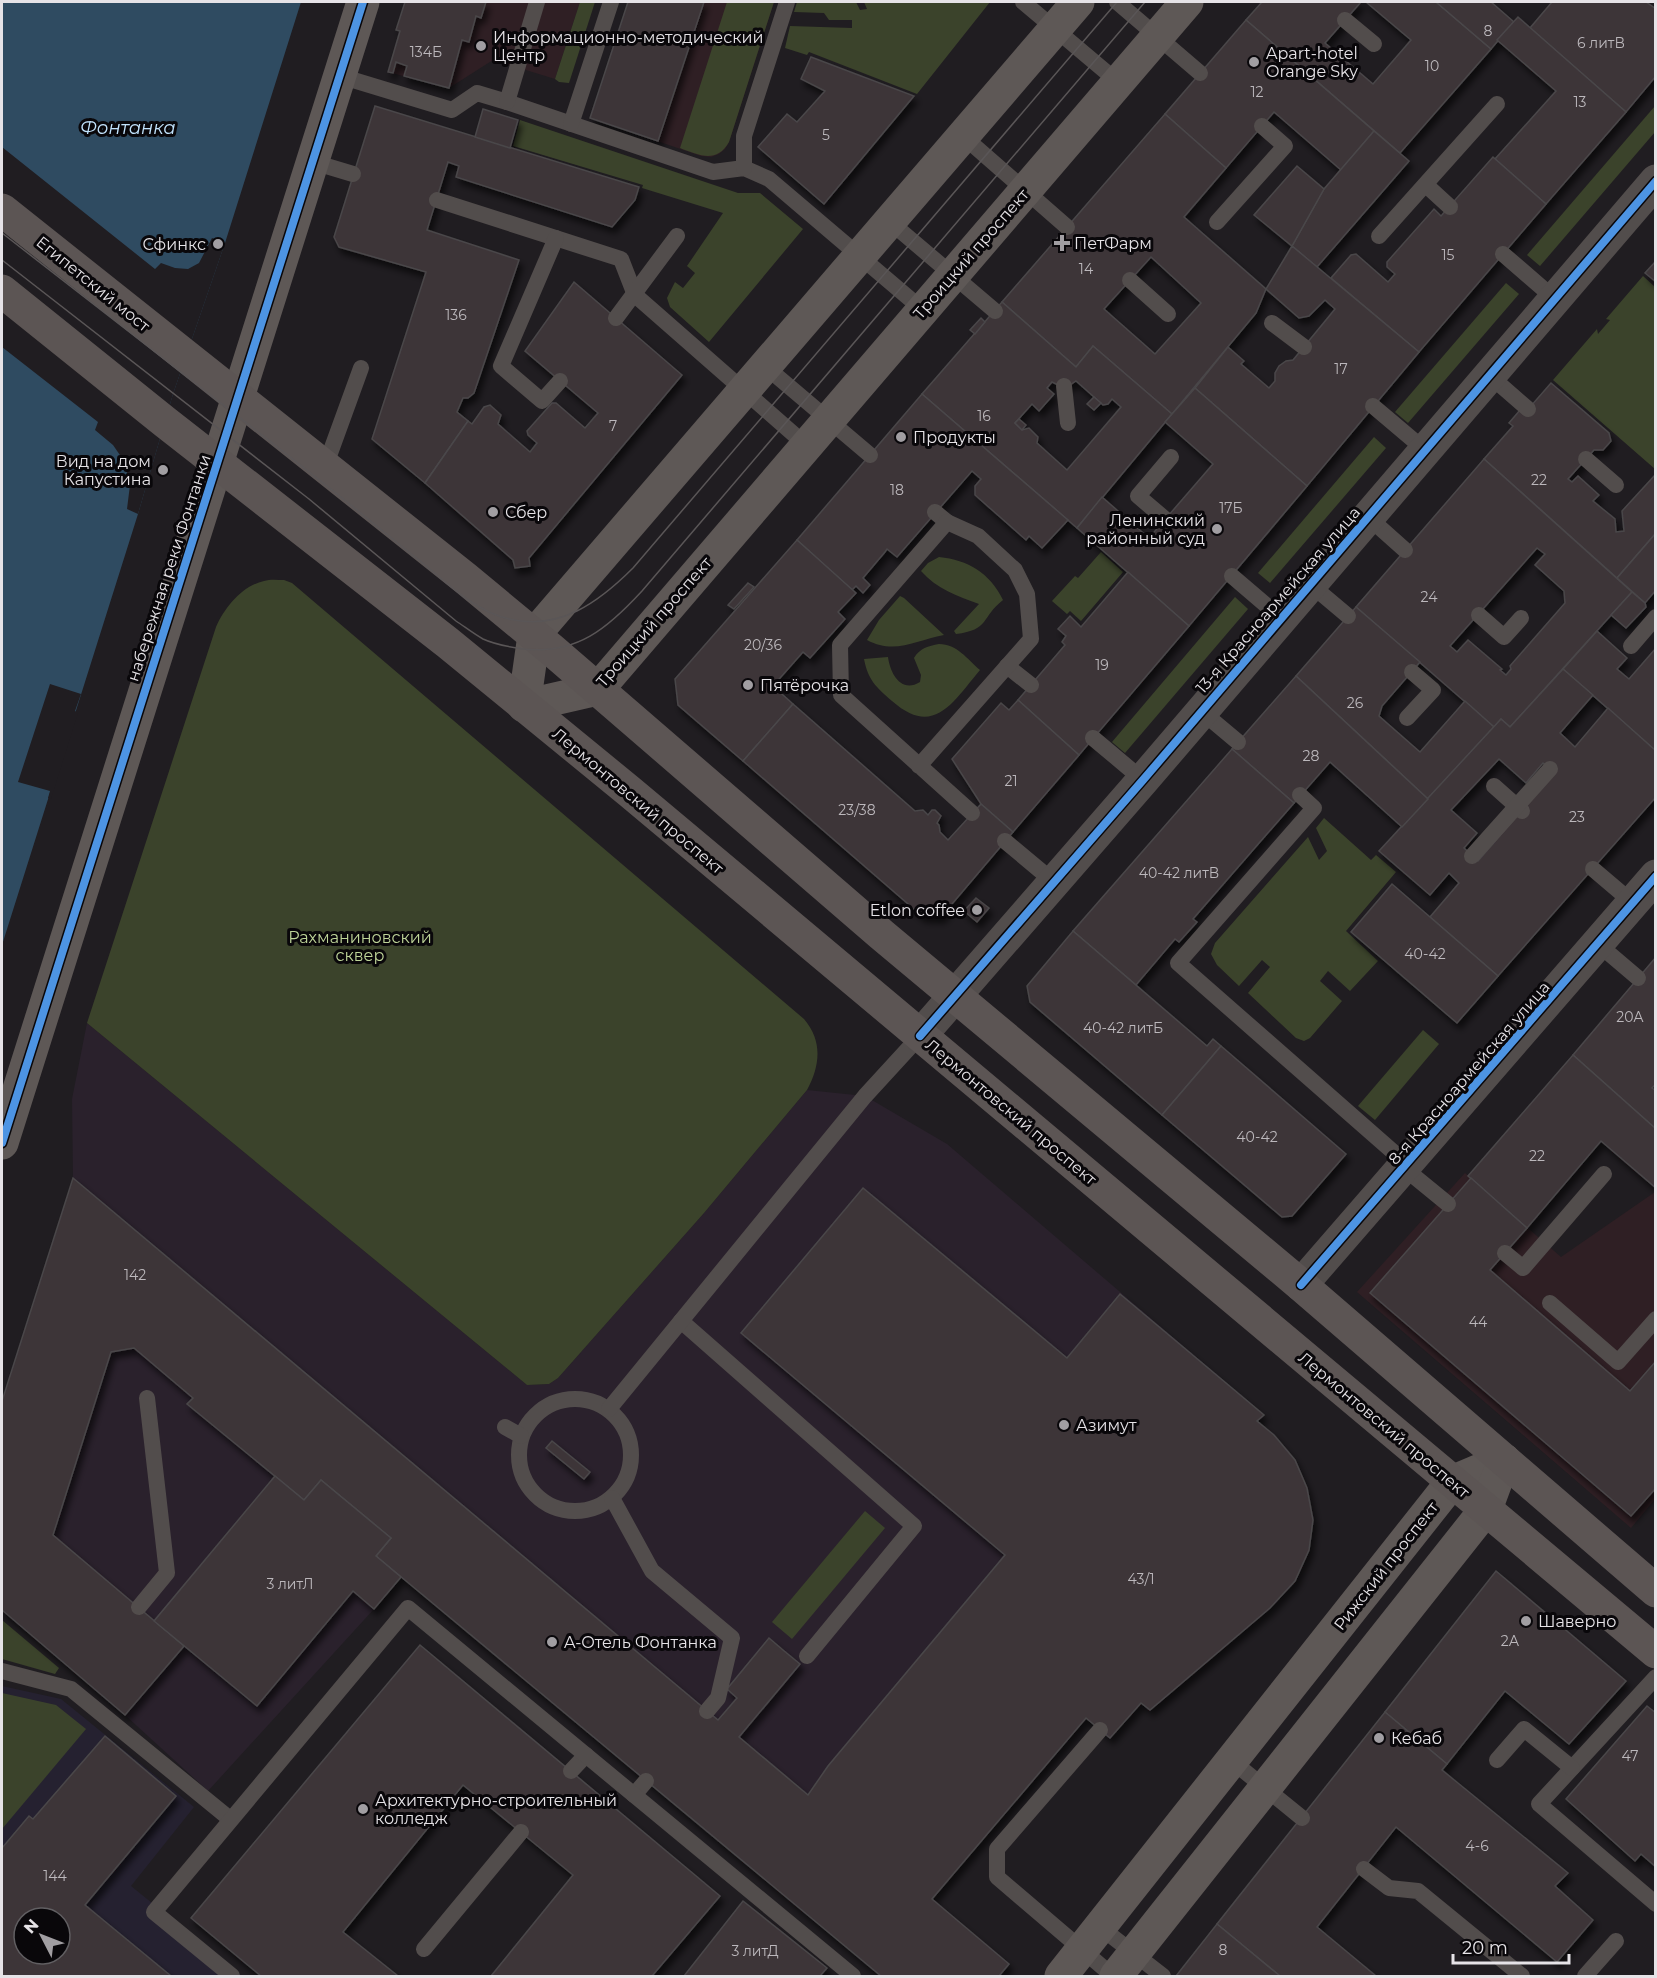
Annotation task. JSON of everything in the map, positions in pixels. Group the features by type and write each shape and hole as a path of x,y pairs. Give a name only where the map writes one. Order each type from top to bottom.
{"main road":[{"name":"набережная реки Фонтанки","path":"2,1143 363,2"},
{"path":"524,706 534,635 1078,2"},
{"name":"Троицкий проспект","path":"524,706 597,689 1187,2"},
{"name":"Египетский мост","path":"2,210 238,398"},
{"name":"Лермонтовский проспект","path":"2,291 165,422 448,643 630,792 1656,1652"},
{"path":"238,398 534,635 882,935 1301,1285 1656,1592"},
{"path":"1121,1969 1485,1509 1504,1460"},
{"name":"Рижский проспект","path":"1061,1977 1452,1482 1504,1460"}],"street":[{"name":"13-я Красноармейская улица","path":"920,1036 1143,780 1656,181"},
{"name":"8-я Красноармейская улица","path":"1301,1285 1656,876"}],"lane":[{"path":"507,102 537,2"},
{"path":"570,124 611,2"},
{"path":"744,168 744,136 787,2"},
{"path":"1023,2 1118,82"},
{"path":"1117,2 1200,73"},
{"path":"1345,20 1374,44"},
{"path":"340,76 452,110 477,93 712,172 744,168 769,179 923,310"},
{"path":"1379,236 1497,104"},
{"path":"1217,222 1285,146 1262,126"},
{"path":"963,136 1067,227"},
{"path":"313,162 353,174"},
{"path":"1426,185 1450,207"},
{"path":"437,200 621,259 635,295 806,445"},
{"path":"889,221 995,311"},
{"path":"616,318 677,236"},
{"path":"556,238 501,366 542,401 560,381"},
{"path":"1503,254 1555,298"},
{"path":"1130,280 1168,314"},
{"path":"1272,322 1304,347"},
{"path":"765,366 870,455"},
{"path":"325,467 361,368"},
{"path":"1489,375 1528,409"},
{"path":"1064,386 1068,423"},
{"path":"1373,406 1425,450"},
{"path":"1165,519 1138,496 1170,457"},
{"path":"1587,459 1616,485"},
{"path":"919,766 1031,639 1027,594 1015,570 978,536 941,517 840,645 841,695 919,766 972,813"},
{"path":"1368,517 1405,550"},
{"path":"1232,576 1281,618"},
{"path":"1310,584 1348,616"},
{"path":"1479,615 1504,637 1521,618"},
{"path":"1631,646 1656,617"},
{"path":"1007,666 1031,685"},
{"path":"1407,718 1432,690 1412,672"},
{"path":"1202,711 1238,742"},
{"path":"1094,738 1143,780"},
{"path":"1472,856 1520,808 1550,769"},
{"path":"1494,786 1520,808"},
{"path":"1300,795 1314,808 1178,963 1448,1204"},
{"path":"1005,841 1054,882"},
{"path":"1593,868 1633,903"},
{"path":"1598,944 1638,978"},
{"path":"609,1409 871,1089 920,1036"},
{"path":"1505,1253 1522,1268 1604,1174"},
{"path":"1550,1303 1618,1362 1656,1319"},
{"path":"681,1321 914,1526 807,1656"},
{"path":"139,1607 167,1573 147,1398"},
{"path":"585,1399 609,1409 625,1428 632,1453 627,1478 612,1498 594,1509 574,1512 553,1508 536,1497 523,1479 518,1458 521,1436 536,1414 559,1401 585,1399"},
{"path":"505,1427 521,1436"},
{"path":"612,1498 652,1571 732,1638 718,1698 707,1711"},
{"path":"232,1977 154,1912 408,1608 845,1974"},
{"path":"2,1671 76,1683 231,1819"},
{"path":"1656,1677 1539,1804 1656,1904"},
{"path":"1497,1760 1524,1729 1572,1768"},
{"path":"1100,1730 997,1850 997,1877 1092,1938 1121,1969 1163,1977"},
{"path":"571,1771 586,1755"},
{"path":"1232,1761 1302,1818"},
{"path":"634,1795 646,1780"},
{"path":"424,1949 520,1832"},
{"path":"1364,1869 1389,1888 1418,1891 1522,1977"},
{"path":"1092,1938 1121,1969"},
{"path":"1586,1977 1616,1941"}],"shaded area":[{"name":"Информационно-методический Центр","path":"405,2 580,2 555,79 493,60 449,88 388,72 400,32 396,30"},
{"path":"628,2 774,2 729,142 719,154 711,157 701,156 590,118"},
{"path":"87,1023 527,1385 549,1384 558,1378 704,1213 807,1090 865,1096 947,1144 1264,1415 1258,1421 1274,1435 1295,1460 1307,1488 1313,1520 1295,1581 1270,1608 1236,1637 1198,1667 1141,1703 1110,1738 1086,1718 932,1899 1009,1964 999,1976 881,1976 401,1577 208,1791 125,1715 2,1610 2,1401 73,1178 72,1099"},
{"path":"1465,1173 1561,1257 1655,1192 1655,1499 1631,1528 1357,1292"},
{"path":"2,1686 61,1699 194,1807 131,1886 242,1976 2,1976"}],"green space":[{"path":"580,2 595,2 569,83 559,82 555,79"},
{"path":"727,2 774,2 729,142 719,153 700,155 680,148"},
{"path":"797,2 856,2 860,10 867,9 864,2 990,2 917,94 809,52 807,55 785,48 790,26 852,28 852,20 829,20 824,13 794,12"},
{"path":"1655,106 1655,132 1540,266 1527,255"},
{"path":"520,120 738,193 760,193 803,229 709,342 670,307 667,298 675,282 683,288 695,273 687,266 723,213 642,188 643,185 513,146"},
{"path":"1643,276 1655,287 1655,469 1553,380 1597,329 1598,334 1610,320 1606,319"},
{"path":"1506,283 1519,294 1408,423 1395,412"},
{"path":"1374,437 1386,448 1270,583 1258,573"},
{"path":"1101,552 1123,572 1081,621 1070,611 1067,614 1052,601 1075,576 1078,578"},
{"path":"939,557 959,561 985,575 1003,600 975,629 956,634 954,631 979,604 955,595 921,571 928,563"},
{"name":"Рахманиновский сквер","path":"266,580 284,580 292,583 804,1019 817,1045 815,1072 807,1090 704,1213 558,1378 549,1384 527,1385 87,1023 216,627 229,605 248,587"},
{"path":"900,596 944,635 896,646 877,644 867,640 879,620"},
{"path":"1235,597 1248,609 1125,753 1112,742"},
{"path":"939,644 956,649 980,670 961,694 942,711 931,716 920,716 907,712 873,683 864,659 888,657 891,669 898,680 902,684 913,685 920,682 921,675 914,658 925,648"},
{"path":"1324,818 1371,860 1376,855 1396,872 1346,931 1378,961 1350,991 1328,971 1320,981 1342,1001 1310,1038 1304,1041 1296,1038 1248,993 1270,967 1262,960 1239,986 1217,965 1211,954 1215,943 1308,837 1319,860 1327,851 1316,828"},
{"path":"1423,1030 1439,1044 1375,1120 1358,1106"},
{"path":"865,1511 885,1528 792,1639 772,1622"},
{"path":"2,1620 59,1668 55,1674 2,1659"},
{"path":"2,1693 56,1705 86,1729 2,1829"}],"water":[{"name":"Фонтанка","path":"2,2 301,2 225,243 173,394 138,514 2,945"}],"pier":[{"path":"2,147 155,269 161,263 175,268 188,269 199,263 212,238 225,243 173,394 138,514 127,509 130,485 124,461 113,445 95,430 98,422 2,347"},
{"path":"50,684 81,694 75,711 78,713 51,799 48,798 50,791 18,782"}],"building":[{"path":"405,2 486,2 481,18 476,16 469,42 462,40 449,88 404,76 407,66 396,62 393,73 388,72 400,31 396,30"},
{"path":"628,2 704,2 658,141 590,118"},
{"path":"1262,2 1361,2 1325,43 1373,84 1411,40 1366,2 1436,2 1491,49 1400,153 1246,20"},
{"path":"1436,2 1491,2 1514,22 1491,49"},
{"path":"1552,2 1646,2 1656,9 1656,76 1626,112 1530,28"},
{"path":"1518,17 1626,112 1546,204 1495,159 1556,91 1497,40"},
{"path":"1246,20 1374,131 1341,170 1274,112 1226,168 1165,114"},
{"path":"811,57 914,96 824,204 758,147 787,114 797,122 825,91 801,79"},
{"path":"375,106 639,187 635,200 612,227 456,177 459,166 448,162 427,230 519,260 474,393 468,398 463,398 457,412 468,421 425,483 372,439 426,272 339,247 334,237"},
{"path":"483,109 518,120 510,148 475,137"},
{"path":"1165,114 1226,168 1184,217 1266,289 1256,313 1172,414 1093,346 1076,367 1002,302","holes":["1151,257 1201,303 1155,354 1104,309"]},
{"path":"1374,131 1409,161 1317,267 1292,246 1324,189"},
{"path":"1493,157 1546,204 1419,352 1331,278 1351,255 1356,254 1388,282 1395,274 1387,267 1387,262 1434,209 1441,216"},
{"path":"1297,166 1324,189 1292,246 1254,215"},
{"path":"1292,246 1419,352 1307,486 1195,388 1228,347 1244,361 1241,364 1269,388 1275,381 1275,373 1279,366 1286,361 1293,360 1335,309 1325,300 1309,316 1299,318 1266,289"},
{"path":"1656,261 1656,282 1645,273"},
{"path":"574,282 682,375 529,558 530,566 515,568 513,560 425,483 468,421 472,424 484,407 490,405 501,415 498,424 530,452 537,443 527,431 552,403 556,403 585,428 598,413 525,351"},
{"path":"1002,302 1076,367 1093,346 1172,414 1077,528 922,394","holes":["1076,381 1103,405 1108,404 1112,399 1121,407 1067,470 1037,443 1038,437 1029,428 1022,430 1015,423 1032,404 1039,411 1054,394 1047,388 1052,382 1058,385 1070,385"]},
{"path":"981,318 985,322 975,334 970,330"},
{"path":"1551,383 1609,433 1611,441 1603,450 1594,450 1568,479 1572,482 1578,476 1599,495 1593,501 1615,519 1616,532 1624,531 1622,511 1656,474 1656,533 1617,578 1484,459 1513,426 1509,423 1520,410 1524,414"},
{"path":"1195,388 1307,486 1189,626 1077,528 1102,497 1149,538 1213,464 1165,422"},
{"path":"922,394 1068,520 1042,548 1029,536 1026,540 975,495 975,486 981,479 972,471 897,557 887,549 863,578 870,585 863,593 856,586 852,590 797,540"},
{"path":"1094,397 1101,403 1094,410 1087,404"},
{"path":"1019,419 1026,425 1022,430 1015,423"},
{"path":"1484,459 1632,592 1510,727 1501,719 1494,727 1356,607","holes":["1537,548 1545,554 1535,565 1564,591 1565,603 1510,666 1511,669 1506,675 1468,640 1457,652 1450,646"]},
{"path":"1656,533 1656,590 1645,603 1617,578"},
{"path":"797,540 856,593 838,612 845,619 810,658 803,652 773,686 793,704 743,761 678,705 675,679"},
{"path":"1128,572 1189,626 1079,755 1018,700 1065,645 1062,642 1066,636 1058,629 1070,616 1081,627"},
{"path":"748,583 754,587 734,609 728,605"},
{"path":"1632,592 1645,603 1646,607 1626,628 1611,615"},
{"path":"1356,607 1420,662 1382,706 1379,716 1420,752 1465,701 1494,727 1428,799 1296,676"},
{"path":"1597,631 1627,658 1617,669 1629,679 1656,648 1656,751 1563,669"},
{"path":"1563,669 1593,695 1560,733 1575,747 1608,708 1656,751 1656,797 1498,976 1430,917 1459,883 1449,873 1430,895 1379,851 1501,719 1510,727","holes":["1499,759 1526,783 1543,763 1554,773 1478,861 1464,848 1477,833 1451,810"]},
{"path":"1296,676 1428,799 1402,827 1330,762 1294,803 1232,749"},
{"path":"1018,700 1079,755 1013,832 981,804 952,759 1001,703 1009,710"},
{"path":"793,704 915,811 923,810 928,815 935,810 941,816 937,823 940,832 948,840 981,804 1013,832 941,917 922,916 743,761"},
{"path":"1232,749 1294,803 1193,919 1197,922 1179,942 1175,939 1136,985 1073,931"},
{"path":"1392,884 1498,976 1457,1023 1351,932"},
{"name":"Etlon coffee","path":"976,898 989,908 977,922 964,911"},
{"path":"1073,931 1207,1046 1213,1039 1221,1046 1162,1115 1030,1002 1027,986"},
{"path":"1656,957 1656,1084 1652,1088 1656,1091 1656,1129 1573,1055"},
{"path":"1221,1046 1346,1154 1292,1216 1282,1217 1162,1115"},
{"path":"1573,1055 1656,1129 1656,1188 1601,1141 1527,1228 1468,1176"},
{"path":"73,1178 718,1720 737,1698 727,1689 769,1638 800,1664 739,1737 808,1795 828,1766 1005,1555 741,1333 863,1188 1067,1358 1120,1294 1264,1415 1257,1421 1274,1435 1295,1460 1307,1488 1313,1520 1309,1550 1295,1581 1270,1608 1150,1710 1141,1703 1110,1738 1086,1718 932,1899 1009,1964 999,1976 881,1976 376,1556 391,1538 321,1480 304,1500 187,1404 193,1398 134,1348 111,1352 53,1535 184,1646 125,1715 2,1610 2,1401"},
{"path":"1471,1178 1527,1228 1490,1270 1630,1391 1656,1361 1656,1488 1631,1516 1370,1293"},
{"path":"552,1441 590,1472 584,1479 546,1448"},
{"path":"275,1476 304,1500 321,1480 391,1538 376,1556 401,1577 374,1609 353,1591 257,1706 154,1621"},
{"path":"1496,1571 1626,1681 1569,1744 1505,1691 1447,1764 1385,1712"},
{"name":"Архитектурно-строительный колледж","path":"420,1645 720,1896 652,1976 491,1976 573,1875 463,1785 343,1932 398,1976 261,1976 191,1918"},
{"path":"1647,1706 1656,1713 1656,1867 1641,1854 1635,1861 1566,1799"},
{"path":"1385,1712 1447,1764 1442,1770 1568,1873 1555,1886 1593,1920 1557,1962 1396,1827 1317,1927 1376,1976 1280,1976 1217,1924"},
{"path":"105,1736 176,1796 85,1905 171,1976 2,1976 2,1848 29,1816 33,1819"},
{"path":"743,1901 827,1968 820,1976 684,1976"},
{"path":"1217,1924 1280,1976 1176,1976"}],"tram line":[{"path":"2,233 339,495 472,603 509,619 528,622 545,621 577,611 592,602 633,568 1117,2"},
{"path":"2,260 309,499 456,621 483,639 498,644 523,649 560,648 590,636 604,627 642,591 1145,2"}],"cycle path":[{"path":"2,1143 363,2"},
{"path":"920,1036 1143,780 1656,181"},
{"path":"1301,1285 1656,876"}],"place":[{"name":"Информационно-методический Центр","path":"481,46"},
{"name":"Apart-hotel Orange Sky","path":"1254,62"},
{"name":"ПетФарм","path":"1062,243"},
{"name":"Сфинкс","path":"218,244"},
{"name":"Продукты","path":"901,437"},
{"name":"Вид на дом Капустина","path":"163,470"},
{"name":"Сбер","path":"493,512"},
{"name":"Ленинский районный суд","path":"1217,529"},
{"name":"Пятёрочка","path":"748,685"},
{"name":"Etlon coffee","path":"977,910"},
{"name":"Азимут","path":"1064,1425"},
{"name":"Шаверно","path":"1526,1621"},
{"name":"A-Отель Фонтанка","path":"552,1642"},
{"name":"Кебаб","path":"1379,1738"},
{"name":"Архитектурно-строительный колледж","path":"363,1809"}]}
